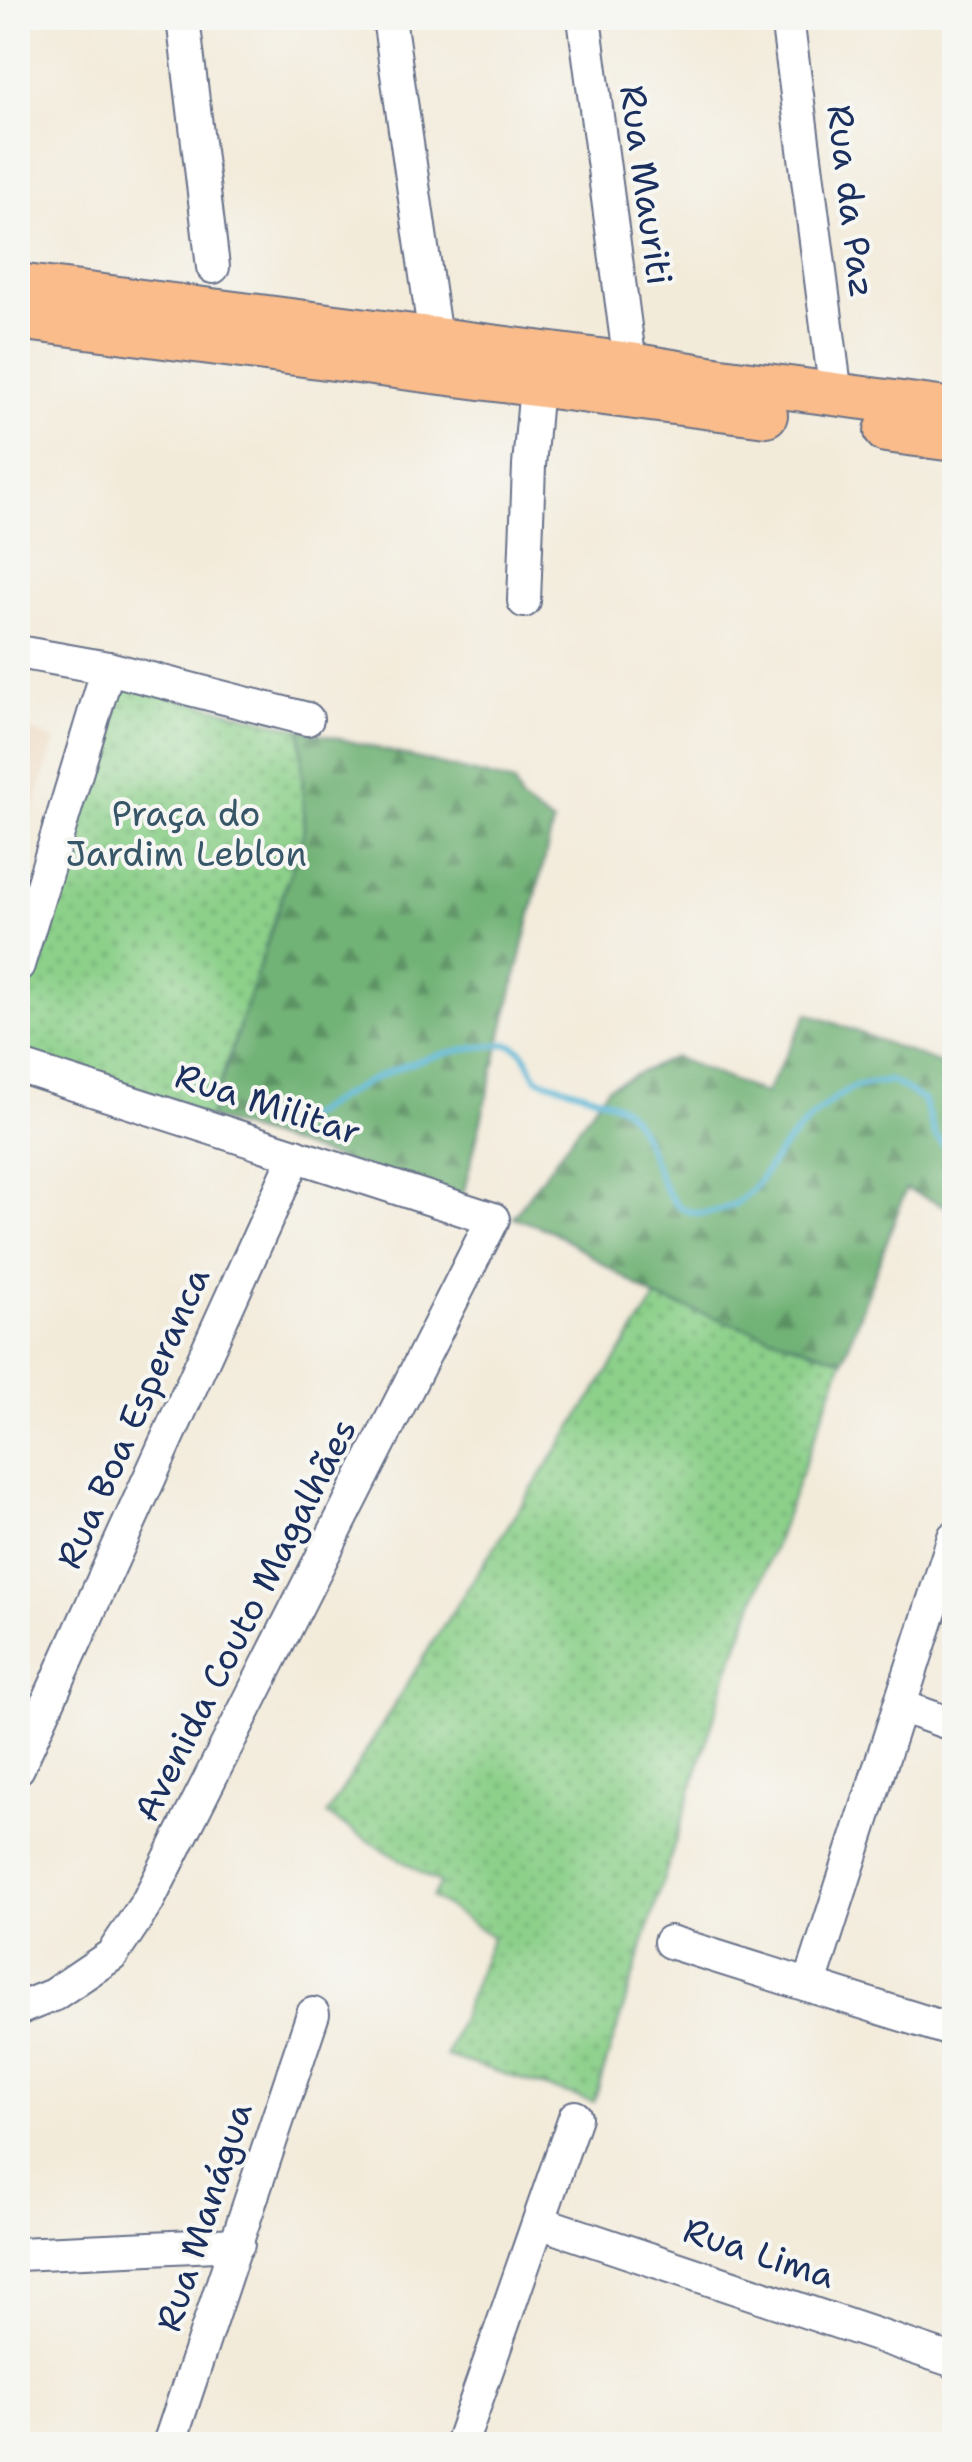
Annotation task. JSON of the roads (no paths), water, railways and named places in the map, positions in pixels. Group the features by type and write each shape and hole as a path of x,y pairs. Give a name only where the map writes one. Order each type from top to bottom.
{"main road":[{"path":"18,284 954,410"},
{"path":"18,318 954,440"}],"street":[{"path":"183,18 214,267"},
{"path":"389,18 435,338"},
{"name":"Rua Mauriti","path":"584,18 630,364"},
{"name":"Rua da Paz","path":"787,18 836,395"},
{"path":"524,601 536,385"},
{"path":"18,652 108,668 307,720"},
{"path":"18,965 108,668"},
{"name":"Rua Militar","path":"18,1066 493,1220"},
{"name":"Rua Boa Esperanca","path":"18,1768 296,1154"},
{"name":"Avenida Couto Magalhães","path":"18,2009 53,1995 112,1955 148,1901 493,1220"},
{"path":"810,1984 954,1537"},
{"path":"900,1706 954,1725"},
{"path":"670,1942 954,2031"},
{"name":"Rua Manágua","path":"169,2444 312,2014"},
{"path":"461,2444 575,2116"},
{"name":"Rua Lima","path":"538,2222 954,2361"},
{"path":"18,2254 238,2244"}],"waterway":[{"path":"300,1122 349,1091 398,1068 448,1053 507,1044 523,1052 537,1078 623,1108 636,1123 672,1199 685,1210 703,1213 737,1203 813,1116 844,1093 867,1084 891,1081 923,1100 935,1135 954,1159"}],"park label":[{"name":"Praça do Jardim Leblon","path":"186,834"}]}
